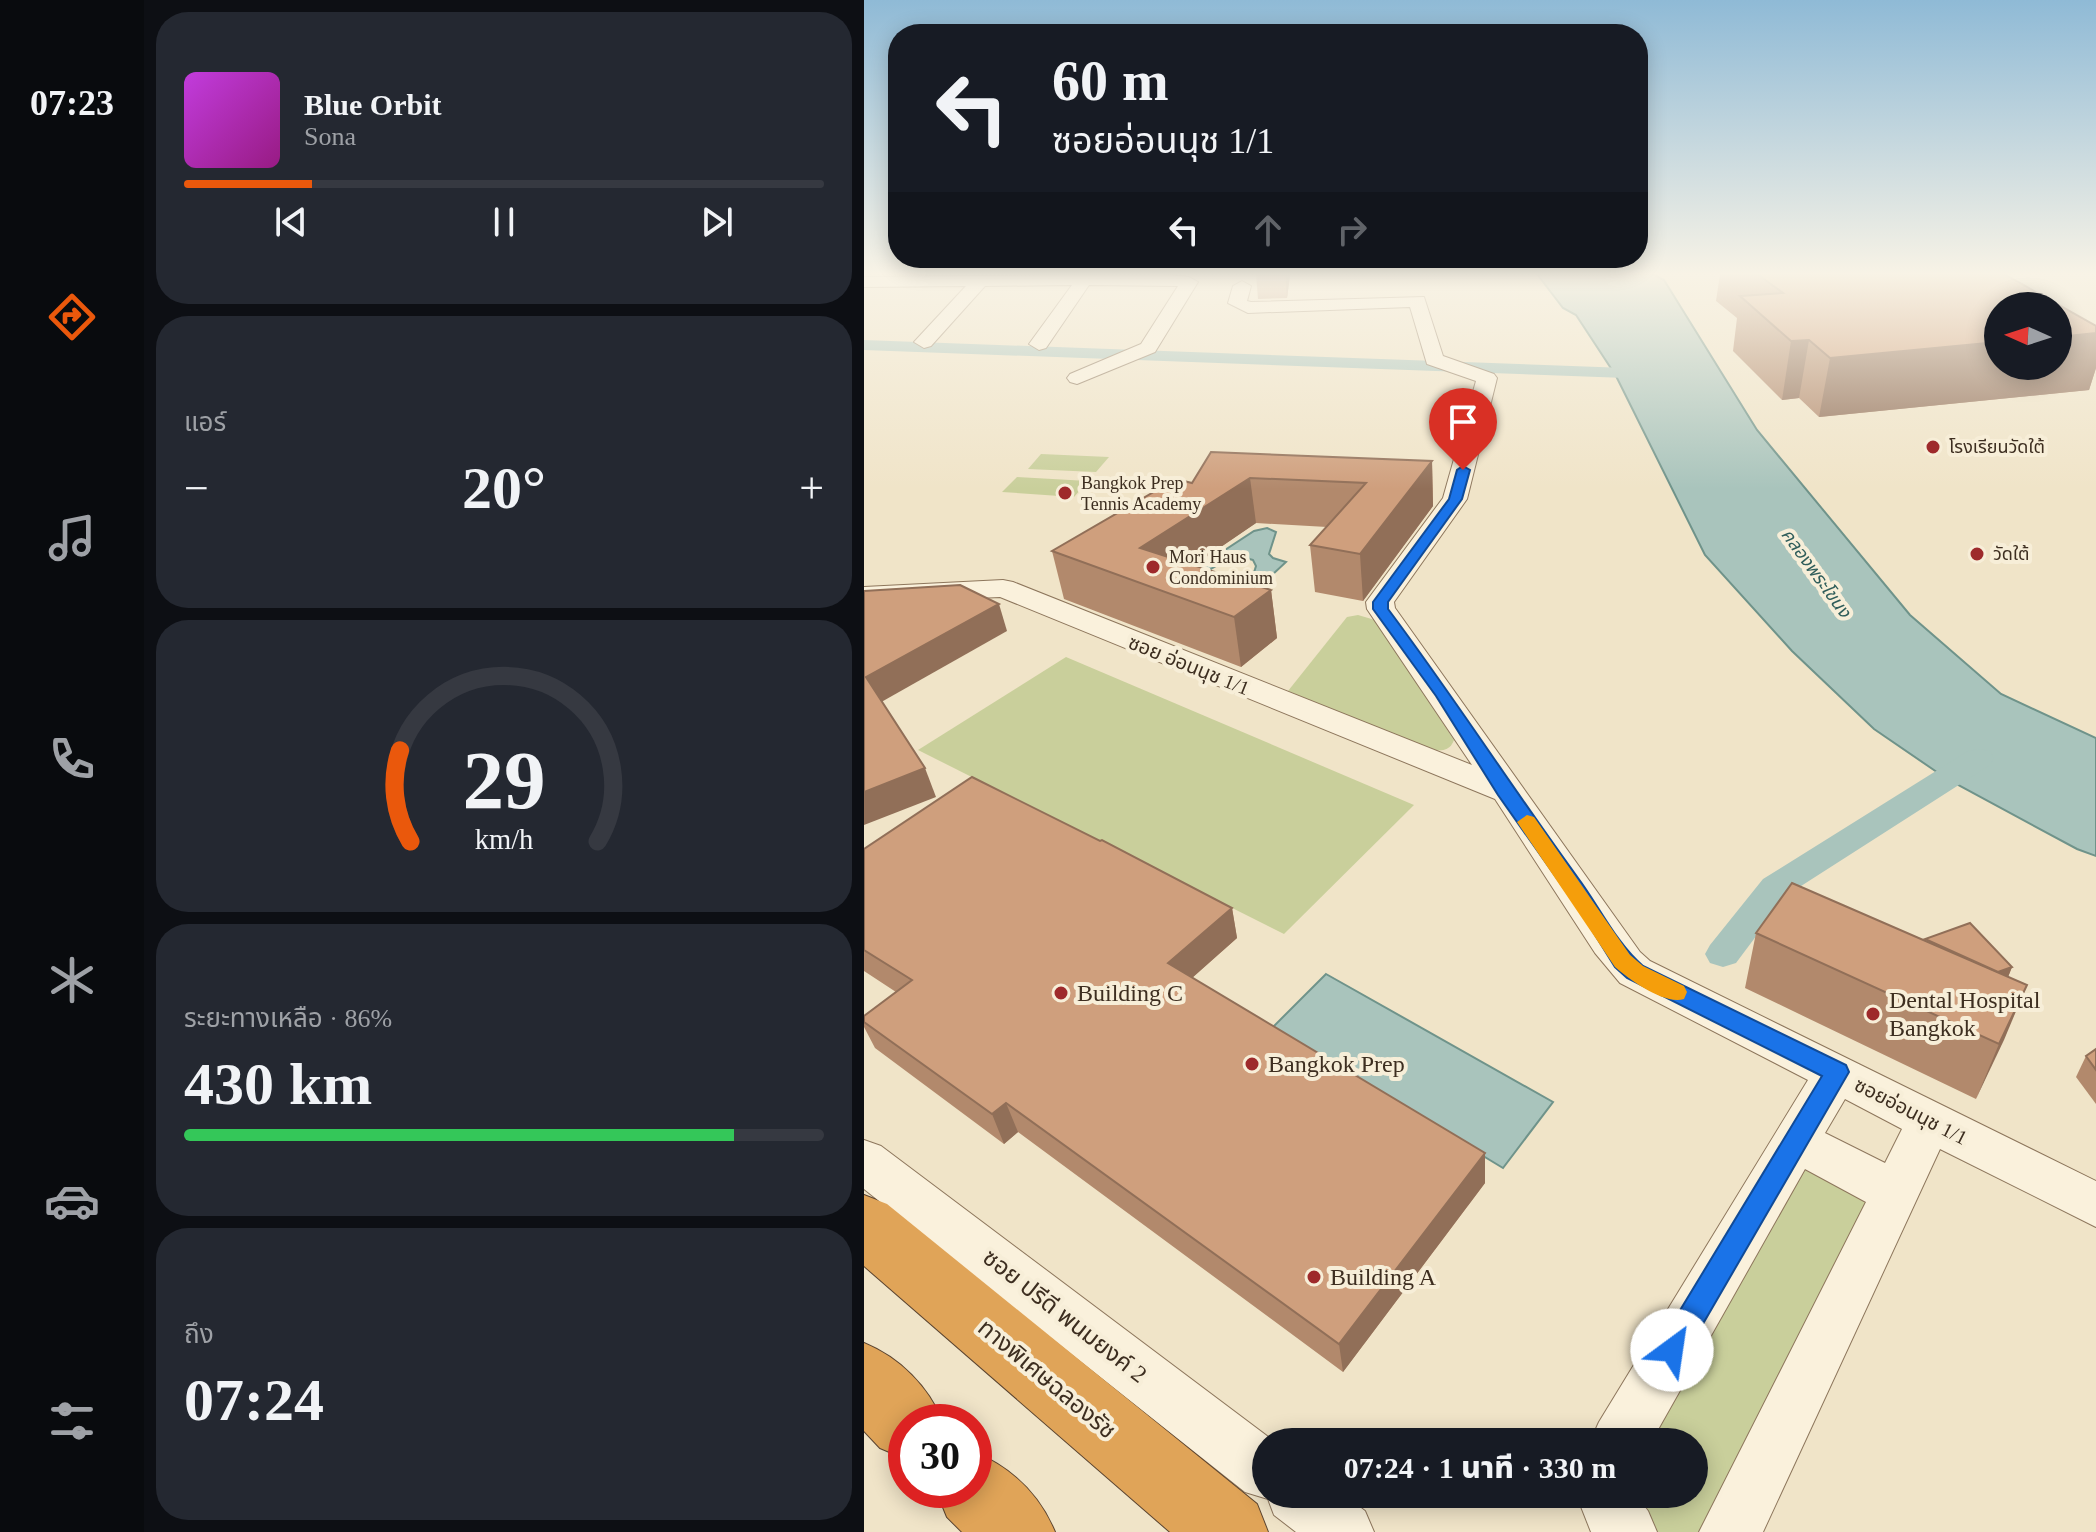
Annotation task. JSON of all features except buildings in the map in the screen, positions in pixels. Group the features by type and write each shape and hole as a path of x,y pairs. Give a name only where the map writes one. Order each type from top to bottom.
{"highway":[{"name":"ทางพิเศษฉลองรัช","path":"864,1225 1229,1532"},
{"path":"864,1379 888,1404"},
{"path":"992,1508 1016,1532"}],"street":[{"path":"1077,378 1140,353 1145,345"},
{"name":"ซอยอ่อนนุช 1/1","path":"1430,345 1433,358 1485,376 1487,383 1455,499 1380,602 1381,609 1444,695 1505,791 1623,961 1635,972 2096,1205"},
{"name":"ซอย อ่อนนุช 1/1","path":"864,595 1003,588 1505,791"},
{"path":"1627,1428 1837,1072"},
{"path":"1729,1532 1741,1514 1930,1121"},
{"path":"1796,1141 1896,1193"},
{"name":"ซอย ปรีดี พนมยงค์ 2","path":"864,1161 1252,1460"},
{"path":"1313,1508 1344,1532"},
{"path":"1611,1508 1617,1523 1627,1532"}],"green space":[{"path":"1041,454 1109,457 1096,472 1028,469"},
{"path":"1017,477 1088,481 1074,497 1002,492"},
{"path":"1358,615 1375,620 1454,740 1448,748 1432,750 1288,691 1347,617"},
{"path":"1066,657 1414,805 1284,934 918,750"},
{"path":"1803,1156 1881,1193 1711,1532 1654,1532 1639,1508 1708,1508 1708,1428 1654,1428"}],"water":[{"name":"คลองพระโขนง","path":"1596,345 1705,345 1757,430 1910,615 2001,694 2096,738 2096,856 2077,849 1947,779 1874,729 1792,651 1705,555 1616,376"},
{"path":"1267,528 1276,532 1269,554 1286,562 1256,590 1249,588 1256,566 1253,560 1244,558 1226,561 1184,587 1173,584 1254,531"},
{"path":"1326,974 1553,1102 1503,1168 1272,1028"}],"waterway":[{"path":"877,345 1653,374"},
{"path":"1723,954 1775,887 1979,758"}],"slow traffic":[{"path":"1527,822 1623,961 1635,972 1676,992"}],"place":[{"name":"โรงเรียนวัดใต้","path":"1933,447"},
{"name":"Bangkok Prep Tennis Academy","path":"1065,493"},
{"name":"วัดใต้","path":"1977,554"},
{"name":"Mori Haus Condominium","path":"1153,567"},
{"name":"Building C","path":"1061,993"},
{"name":"Dental Hospital Bangkok","path":"1873,1014"},
{"name":"Bangkok Prep","path":"1252,1064"},
{"name":"Building A","path":"1314,1277"}],"route":[{"path":"1463,470 1455,499 1380,602 1381,609 1444,695 1505,791 1623,961 1635,972 1837,1072 1672,1350"}]}
